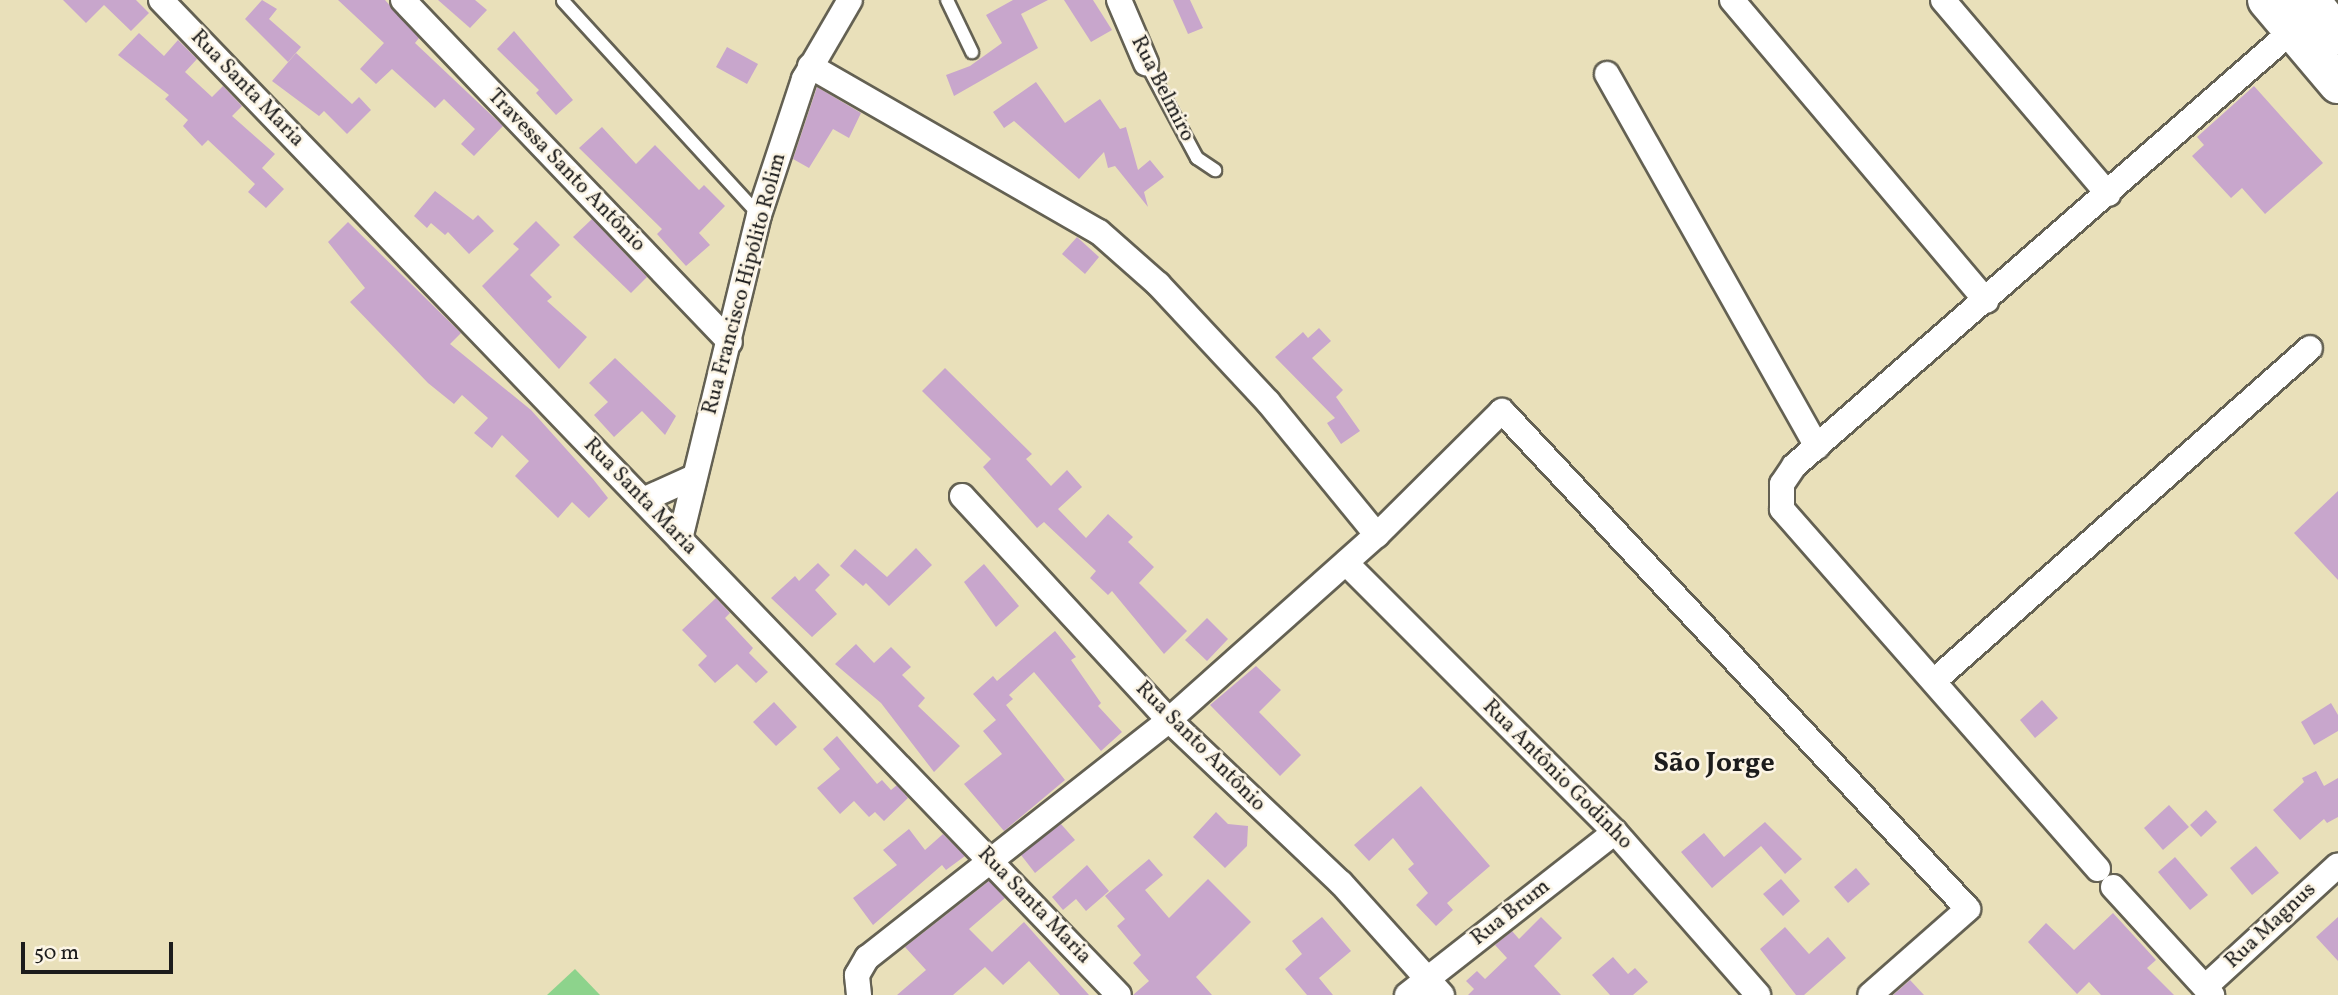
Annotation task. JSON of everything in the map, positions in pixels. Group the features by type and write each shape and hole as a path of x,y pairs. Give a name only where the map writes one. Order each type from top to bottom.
{"main road":[{"path":"2267,0 2302,14 2338,35"},
{"path":"2302,14 2338,84"}],"street":[{"name":"Rua Santa Maria","path":"161,0 1119,995"},
{"name":"Travessa Santo Antônio","path":"403,0 730,342"},
{"name":"Rua Belmiro","path":"1119,0 1146,63"},
{"path":"1732,0 1986,301"},
{"path":"1943,0 2108,194"},
{"name":"Rua Francisco Hipólito Rolim","path":"680,539 759,215 810,66 846,1"},
{"path":"2208,991 2105,878 1782,509 1782,484 1817,447 2108,194 2302,14"},
{"path":"810,66 1099,232 1157,284 1268,402 1377,535"},
{"path":"1607,74 1817,447"},
{"path":"1934,681 2310,348"},
{"path":"858,985 867,958 989,859 1169,720 1377,535 1502,411 1968,909 1870,995"},
{"path":"643,500 694,477"},
{"name":"Rua Santo Antônio","path":"962,496 1169,720 1341,883 1434,987"},
{"name":"Rua Antônio Godinho","path":"1346,563 1615,832 1758,995"},
{"name":"Rua Brum","path":"1407,995 1434,987 1615,832"},
{"name":"Rua Magnus","path":"2208,991 2338,865"}],"lane":[{"path":"947,0 972,52"},
{"path":"563,1 759,215"},
{"name":"Rua Belmiro","path":"1146,63 1197,158 1215,170"}],"green space":[{"path":"575,969 600,995 547,995"}],"building":[{"path":"63,0 136,0 149,13 131,31 104,5 86,23"},
{"path":"262,0 277,9 269,19 301,47 288,62 245,19"},
{"path":"338,0 385,0 419,38 415,43 503,126 474,156 461,144 475,129 444,99 435,108 392,69 376,84 360,69 384,43"},
{"path":"438,0 475,0 487,10 470,28"},
{"path":"1013,0 1048,0 1021,14 1038,48 954,96 946,75 970,66 1002,43 986,15"},
{"path":"1064,0 1093,0 1112,30 1091,42"},
{"path":"1173,0 1190,0 1203,28 1188,34"},
{"path":"514,31 573,100 556,115 536,93 539,90 497,49"},
{"path":"139,33 164,56 178,40 197,59 185,72 212,97 223,86 242,106 232,116 275,154 262,168 284,189 266,208 248,192 255,184 208,140 202,146 183,126 188,120 165,99 169,95 118,55"},
{"path":"727,47 758,64 747,84 716,67"},
{"path":"296,53 352,104 359,97 371,110 347,134 324,111 319,116 272,81"},
{"path":"1036,82 1065,123 1100,99 1120,129 1126,127 1138,170 1150,160 1164,177 1144,192 1148,207 1115,166 1108,168 1104,152 1079,179 1014,121 1004,128 993,112"},
{"path":"2254,86 2323,163 2265,214 2242,188 2231,198 2192,156 2204,145 2197,137"},
{"path":"817,87 861,113 849,138 833,129 809,168 793,159"},
{"path":"602,127 636,164 655,145 699,190 704,185 725,206 699,233 710,245 686,266 657,234 662,229 579,148"},
{"path":"435,191 473,220 478,215 494,231 469,254 448,232 445,235 431,223 427,228 414,216"},
{"path":"592,219 647,277 631,293 573,237"},
{"path":"536,221 560,245 530,275 552,297 547,301 587,337 559,369 482,286 519,249 513,244"},
{"path":"348,222 461,333 450,344 531,410 593,479 608,498 589,518 572,502 558,518 515,476 529,461 502,435 492,448 474,433 488,418 462,395 454,404 428,383 350,302 365,288 328,242"},
{"path":"1077,237 1099,257 1085,274 1062,254"},
{"path":"1319,328 1331,341 1312,358 1343,390 1336,397 1360,431 1341,444 1327,423 1335,418 1275,357 1303,332 1308,338"},
{"path":"615,358 676,416 665,435 642,411 614,437 594,415 608,402 589,383"},
{"path":"945,368 1032,454 1026,459 1051,486 1067,470 1082,487 1058,509 1086,538 1108,514 1133,537 1128,542 1154,567 1139,583 1187,631 1164,654 1112,591 1108,595 1090,578 1096,571 1044,522 1037,528 983,467 991,459 922,391"},
{"path":"2338,491 2338,580 2294,533"},
{"path":"916,548 932,565 889,606 866,583 863,586 840,566 855,549 887,577"},
{"path":"818,563 830,575 815,590 837,614 812,637 771,598 795,576 799,581"},
{"path":"984,564 1019,606 996,627 964,582"},
{"path":"716,598 730,613 725,618 753,648 749,653 768,672 756,683 737,664 715,683 698,665 707,656 682,630"},
{"path":"1207,618 1228,639 1207,661 1185,640"},
{"path":"1055,631 1076,657 1071,660 1101,703 1098,706 1122,732 1101,751 1034,672 1009,695 1013,699 1006,705 1065,780 1004,831 964,784 1002,754 983,731 996,720 973,694 993,676 997,681"},
{"path":"856,644 874,663 891,647 911,667 902,675 925,698 918,706 960,746 934,772 881,703 835,664"},
{"path":"1256,666 1281,690 1259,712 1301,755 1280,776 1210,705"},
{"path":"2042,700 2058,718 2035,738 2020,720"},
{"path":"774,702 797,727 776,746 753,722"},
{"path":"2331,703 2338,715 2338,731 2314,745 2301,722"},
{"path":"837,736 877,784 882,780 891,790 897,785 908,798 884,821 875,812 869,817 854,801 840,814 817,788 840,769 823,749"},
{"path":"2316,771 2324,786 2338,778 2338,817 2327,823 2324,819 2300,840 2273,810 2304,782 2302,778"},
{"path":"1421,786 1490,866 1447,903 1453,910 1436,926 1416,905 1428,893 1408,869 1414,864 1393,838 1369,861 1354,845"},
{"path":"2169,805 2189,827 2163,850 2144,828"},
{"path":"2206,810 2217,822 2201,837 2190,825"},
{"path":"1216,812 1228,824 1248,826 1247,846 1225,868 1193,837"},
{"path":"1765,822 1802,859 1785,874 1761,846 1712,888 1681,852 1704,833 1724,857"},
{"path":"1061,824 1075,840 1035,873 1021,855"},
{"path":"909,829 925,850 943,834 965,856 946,870 942,865 873,925 853,898 897,865 883,850"},
{"path":"2256,846 2279,873 2252,895 2230,868"},
{"path":"2175,857 2208,895 2190,910 2158,872"},
{"path":"1149,859 1163,875 1145,890 1169,918 1208,879 1251,922 1196,977 1212,995 1133,995 1149,981 1133,963 1141,955 1117,926 1125,919 1105,896"},
{"path":"1087,865 1109,891 1086,911 1076,899 1063,910 1052,897"},
{"path":"1856,868 1870,884 1848,903 1834,887"},
{"path":"1781,879 1800,901 1783,916 1763,894"},
{"path":"989,881 1005,898 969,929 992,952 1024,922 1089,995 1060,995 1029,961 1003,985 985,967 953,995 897,995 926,970 905,947"},
{"path":"2113,913 2156,960 2147,968 2174,995 2101,995 2089,982 2077,994 2028,942 2046,923 2074,950"},
{"path":"1322,917 1351,951 1319,978 1333,995 1307,995 1285,969 1302,954 1292,941"},
{"path":"1541,917 1562,938 1534,966 1561,995 1468,995 1474,989 1466,981 1477,971 1485,979 1507,958 1495,945 1512,931 1519,939"},
{"path":"2338,917 2338,961 2316,937"},
{"path":"1785,927 1809,954 1828,937 1846,958 1804,995 1796,995 1760,949"},
{"path":"1613,957 1628,974 1635,968 1648,982 1633,995 1610,995 1592,975"},
{"path":"1910,980 1924,995 1893,995"}],"district":[{"name":"São Jorge","path":"1714,764"}]}
